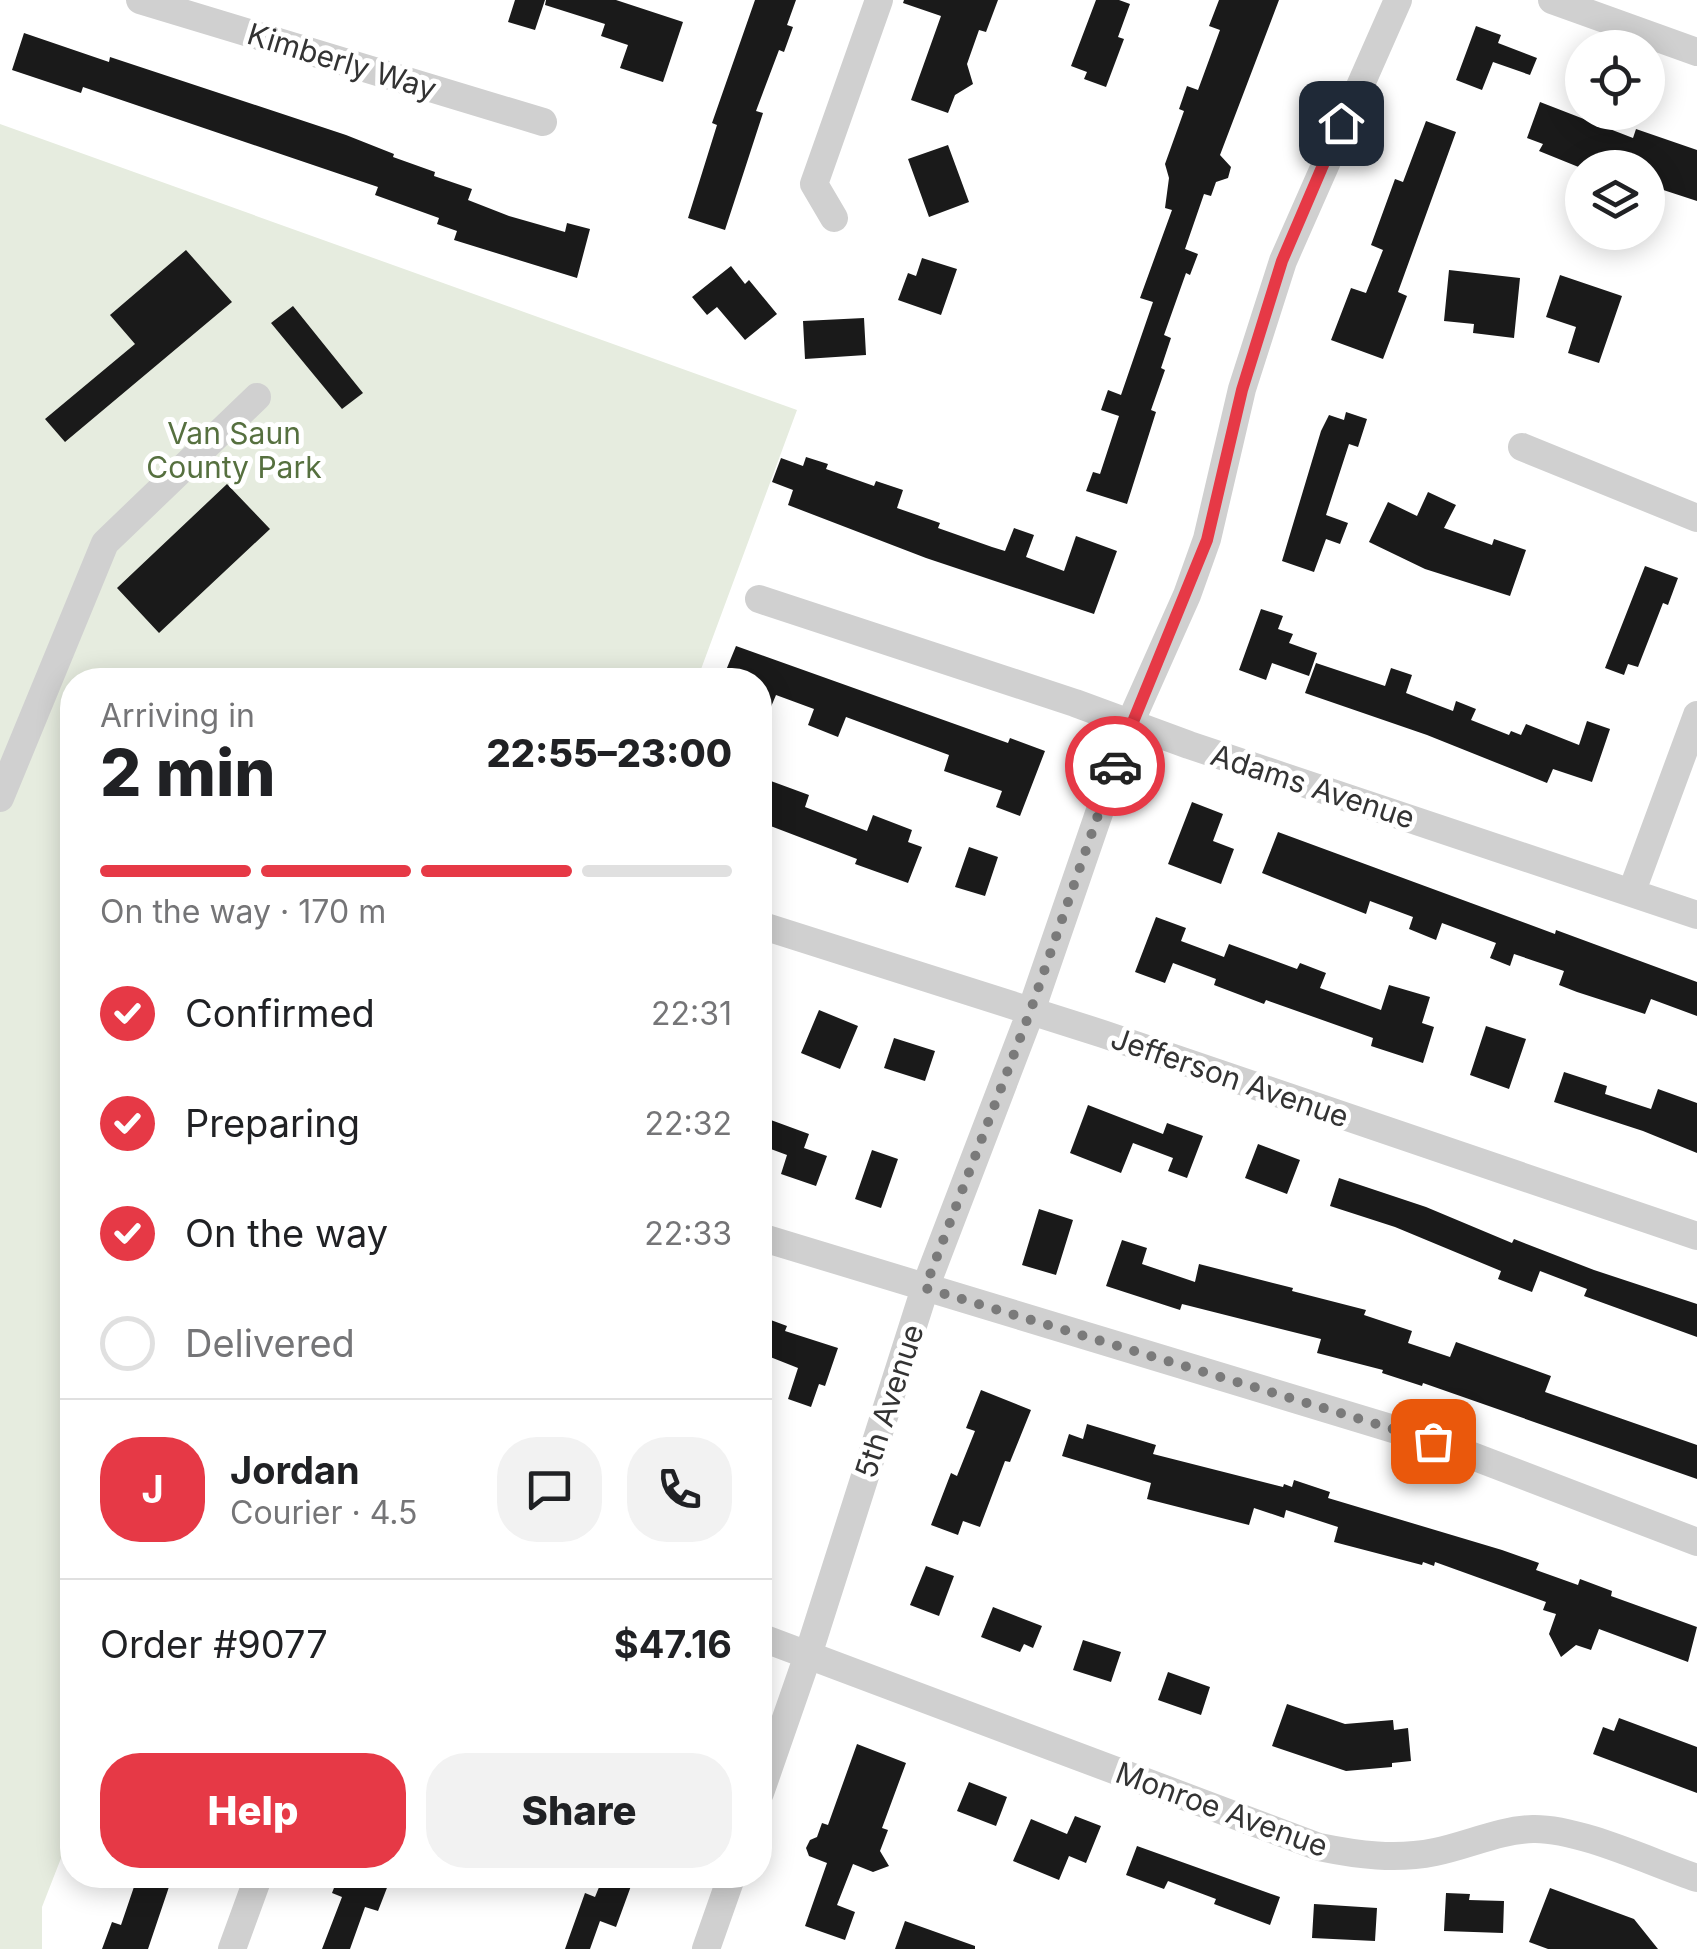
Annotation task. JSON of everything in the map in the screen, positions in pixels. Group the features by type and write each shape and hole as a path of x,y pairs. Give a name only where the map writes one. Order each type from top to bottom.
{"street":[{"name":"Kimberly Way","path":"140,0 544,122"},
{"path":"834,218 814,184 879,0"},
{"name":"5th Avenue","path":"772,1758 925,1288 1030,1012 1130,723 1207,540 1242,390 1282,261 1398,0"},
{"path":"1552,0 1697,52"},
{"path":"0,798 105,543 258,398"},
{"path":"1522,447 1697,518"},
{"name":"Adams Avenue","path":"759,600 1697,914"},
{"path":"1632,892 1697,715"},
{"name":"Jefferson Avenue","path":"772,929 1697,1236"},
{"path":"772,1241 1433,1441 1697,1542"},
{"name":"Monroe Avenue","path":"772,1642 1319,1848 1362,1856 1401,1856 1436,1852 1503,1832 1536,1829 1564,1832 1697,1878"},
{"path":"232,1949 254,1888"},
{"path":"706,1949 727,1888"}],"green space":[{"name":"Van Saun County Park","path":"0,124 797,410 701,668 60,668 60,1861 42,1907 42,1949 0,1949"}],"building":[{"path":"515,0 545,0 535,30 508,22"},
{"path":"546,0 616,0 683,22 663,82 620,68 628,45 601,36 605,24 545,5"},
{"path":"755,0 796,0 787,25 793,27 784,52 779,50 756,111 763,113 725,230 688,218 717,125 712,123"},
{"path":"998,0 986,32 979,30 967,64 973,84 955,95 948,113 911,100 941,16 903,3"},
{"path":"1096,0 1130,4 1118,37 1124,39 1106,87 1084,79 1087,72 1071,66"},
{"path":"1219,0 1279,0 1220,155 1231,167 1228,178 1216,182 1211,196 1204,194 1185,249 1198,254 1190,275 1186,273 1164,335 1171,338 1151,410 1156,412 1127,504 1086,491 1093,472 1100,474 1119,416 1101,410 1108,390 1121,395 1153,302 1140,298 1172,210 1165,208 1169,178 1165,164 1184,111 1179,109 1187,86 1198,90 1220,30 1209,26"},
{"path":"1476,26 1501,35 1498,43 1537,58 1530,75 1493,62 1482,90 1456,80"},
{"path":"24,33 109,62 110,57 346,135 435,172 434,176 472,189 468,200 509,216 565,232 567,223 590,229 577,278 454,240 457,231 437,224 439,218 375,195 378,187 83,87 81,93 12,70"},
{"path":"1540,102 1565,112 1565,130 1612,130 1633,138 1639,130 1697,150 1697,201 1665,191 1665,150 1565,150 1565,162 1539,151 1543,144 1527,138"},
{"path":"1426,121 1456,132 1398,292 1407,296 1383,359 1331,340 1351,288 1366,293 1383,250 1371,245 1395,179 1403,182"},
{"path":"948,145 969,202 929,217 908,159"},
{"path":"186,250 232,302 65,442 45,419 135,344 110,315"},
{"path":"922,258 957,269 941,315 898,300 908,273 916,276"},
{"path":"731,266 745,284 749,280 777,314 745,340 717,307 707,315 692,297"},
{"path":"1449,270 1520,278 1514,338 1473,333 1474,324 1444,321"},
{"path":"1560,275 1622,296 1599,363 1568,353 1576,327 1546,317"},
{"path":"293,306 363,393 342,409 271,323"},
{"path":"864,318 866,355 805,359 803,321"},
{"path":"1346,412 1367,419 1358,447 1349,444 1326,515 1348,523 1340,544 1326,539 1314,572 1282,561 1321,431 1329,415 1344,420"},
{"path":"806,457 828,464 826,469 874,486 876,481 903,490 897,508 992,547 1005,551 1014,528 1034,535 1026,557 1064,571 1076,536 1117,551 1094,614 926,558 788,505 793,490 772,482 781,458 803,466"},
{"path":"227,484 270,529 159,633 117,588"},
{"path":"1428,492 1456,505 1444,528 1492,545 1494,539 1526,550 1510,596 1425,569 1369,542 1388,502 1417,516"},
{"path":"1645,566 1678,578 1668,605 1663,603 1638,667 1628,664 1624,675 1605,668"},
{"path":"1261,609 1283,616 1278,629 1293,634 1289,643 1317,653 1309,676 1272,663 1266,680 1239,670"},
{"path":"736,646 1008,743 1010,738 1045,751 1020,816 996,807 1002,791 944,771 949,755 846,717 838,737 808,725 814,709 776,695 772,704 772,668 727,668"},
{"path":"1316,663 1385,686 1391,668 1412,675 1406,693 1453,711 1456,701 1476,709 1471,720 1509,735 1511,731 1521,735 1526,724 1579,745 1587,721 1610,729 1592,782 1553,769 1547,783 1427,735 1305,693"},
{"path":"772,781 809,795 805,807 867,831 873,815 912,830 908,842 922,847 908,883 855,864 857,859 772,827"},
{"path":"1192,802 1223,814 1213,841 1234,849 1221,884 1168,864"},
{"path":"1278,832 1697,982 1697,1016 1651,999 1645,1014 1577,992 1559,985 1564,971 1514,954 1510,966 1490,958 1496,943 1442,923 1436,940 1409,929 1413,917 1370,901 1366,914 1262,873"},
{"path":"969,847 998,857 985,896 955,887"},
{"path":"1156,917 1186,928 1181,941 1224,957 1229,944 1297,969 1300,963 1326,973 1320,988 1381,1010 1389,985 1430,997 1422,1023 1434,1027 1423,1063 1371,1046 1373,1038 1214,985 1216,979 1173,963 1165,983 1135,972"},
{"path":"819,1010 858,1026 840,1069 801,1053"},
{"path":"1486,1026 1526,1039 1509,1089 1470,1075"},
{"path":"894,1038 935,1051 925,1081 884,1068"},
{"path":"1564,1072 1607,1086 1605,1094 1651,1109 1658,1089 1697,1103 1697,1153 1554,1102"},
{"path":"1088,1105 1163,1134 1167,1123 1203,1136 1187,1178 1168,1171 1173,1158 1133,1143 1121,1173 1070,1153"},
{"path":"772,1120 809,1134 804,1148 827,1156 816,1186 781,1174 787,1155 772,1149"},
{"path":"1258,1144 1300,1160 1287,1194 1245,1178"},
{"path":"872,1150 898,1159 881,1208 855,1199"},
{"path":"1339,1178 1426,1207 1512,1243 1514,1239 1697,1304 1697,1337 1584,1296 1587,1289 1540,1271 1532,1292 1498,1279 1501,1271 1395,1227 1330,1206"},
{"path":"1039,1209 1073,1220 1056,1275 1022,1265"},
{"path":"1122,1240 1147,1248 1142,1264 1195,1282 1199,1264 1293,1288 1292,1291 1366,1310 1364,1315 1412,1331 1408,1343 1450,1357 1456,1342 1551,1376 1545,1392 1697,1445 1697,1479 1423,1383 1422,1386 1382,1373 1383,1370 1317,1353 1321,1339 1182,1304 1180,1310 1106,1286"},
{"path":"772,1320 787,1326 785,1331 838,1348 825,1386 819,1384 811,1407 788,1399 798,1368 772,1358"},
{"path":"981,1390 1031,1410 1010,1462 1005,1461 980,1527 963,1521 958,1535 931,1525 951,1473 957,1476 975,1431 966,1428"},
{"path":"1087,1424 1156,1445 1153,1454 1283,1487 1292,1487 1294,1480 1330,1492 1328,1498 1502,1550 1539,1563 1536,1570 1578,1585 1580,1579 1612,1591 1611,1596 1697,1627 1688,1662 1599,1629 1591,1650 1576,1645 1561,1657 1549,1634 1556,1614 1543,1610 1546,1602 1435,1562 1434,1566 1423,1562 1422,1565 1334,1542 1338,1527 1286,1510 1284,1518 1254,1508 1249,1525 1147,1499 1151,1483 1062,1456 1069,1434 1083,1439"},
{"path":"926,1566 954,1576 939,1616 910,1605"},
{"path":"993,1607 1042,1626 1033,1648 1024,1644 1020,1652 981,1637"},
{"path":"1083,1640 1121,1652 1111,1682 1073,1670"},
{"path":"1168,1672 1210,1687 1201,1715 1158,1700"},
{"path":"1287,1704 1345,1724 1393,1720 1394,1730 1408,1728 1411,1761 1392,1763 1392,1767 1346,1771 1272,1746"},
{"path":"1619,1718 1697,1747 1697,1793 1593,1754 1603,1727 1614,1731"},
{"path":"857,1744 906,1763 882,1828 888,1830 880,1851 889,1866 873,1872 853,1864 837,1905 855,1912 845,1940 805,1926 827,1863 809,1856 806,1848 817,1837 822,1823 828,1825"},
{"path":"969,1782 1007,1797 996,1826 957,1811"},
{"path":"1075,1816 1101,1826 1086,1863 1069,1856 1059,1880 1013,1861 1031,1819 1067,1834"},
{"path":"1137,1846 1280,1897 1270,1925 1168,1881 1164,1889 1126,1875"},
{"path":"134,1888 169,1888 148,1949 102,1949 112,1922 121,1925"},
{"path":"334,1888 387,1888 378,1911 365,1907 350,1949 322,1949 342,1897 332,1893"},
{"path":"599,1888 630,1888 616,1927 600,1921 590,1949 565,1949 585,1893 595,1897"},
{"path":"1550,1888 1634,1919 1658,1949 1548,1949 1529,1942"},
{"path":"1446,1893 1470,1894 1469,1900 1504,1901 1503,1933 1444,1931"},
{"path":"1314,1904 1377,1908 1375,1941 1312,1938"},
{"path":"905,1921 975,1946 975,1949 895,1949"}],"way so far":[{"path":"1115,766 1030,1012 925,1288 1433,1441"}],"route":[{"path":"1115,766 1207,540 1242,390 1282,261 1341,123"}]}
